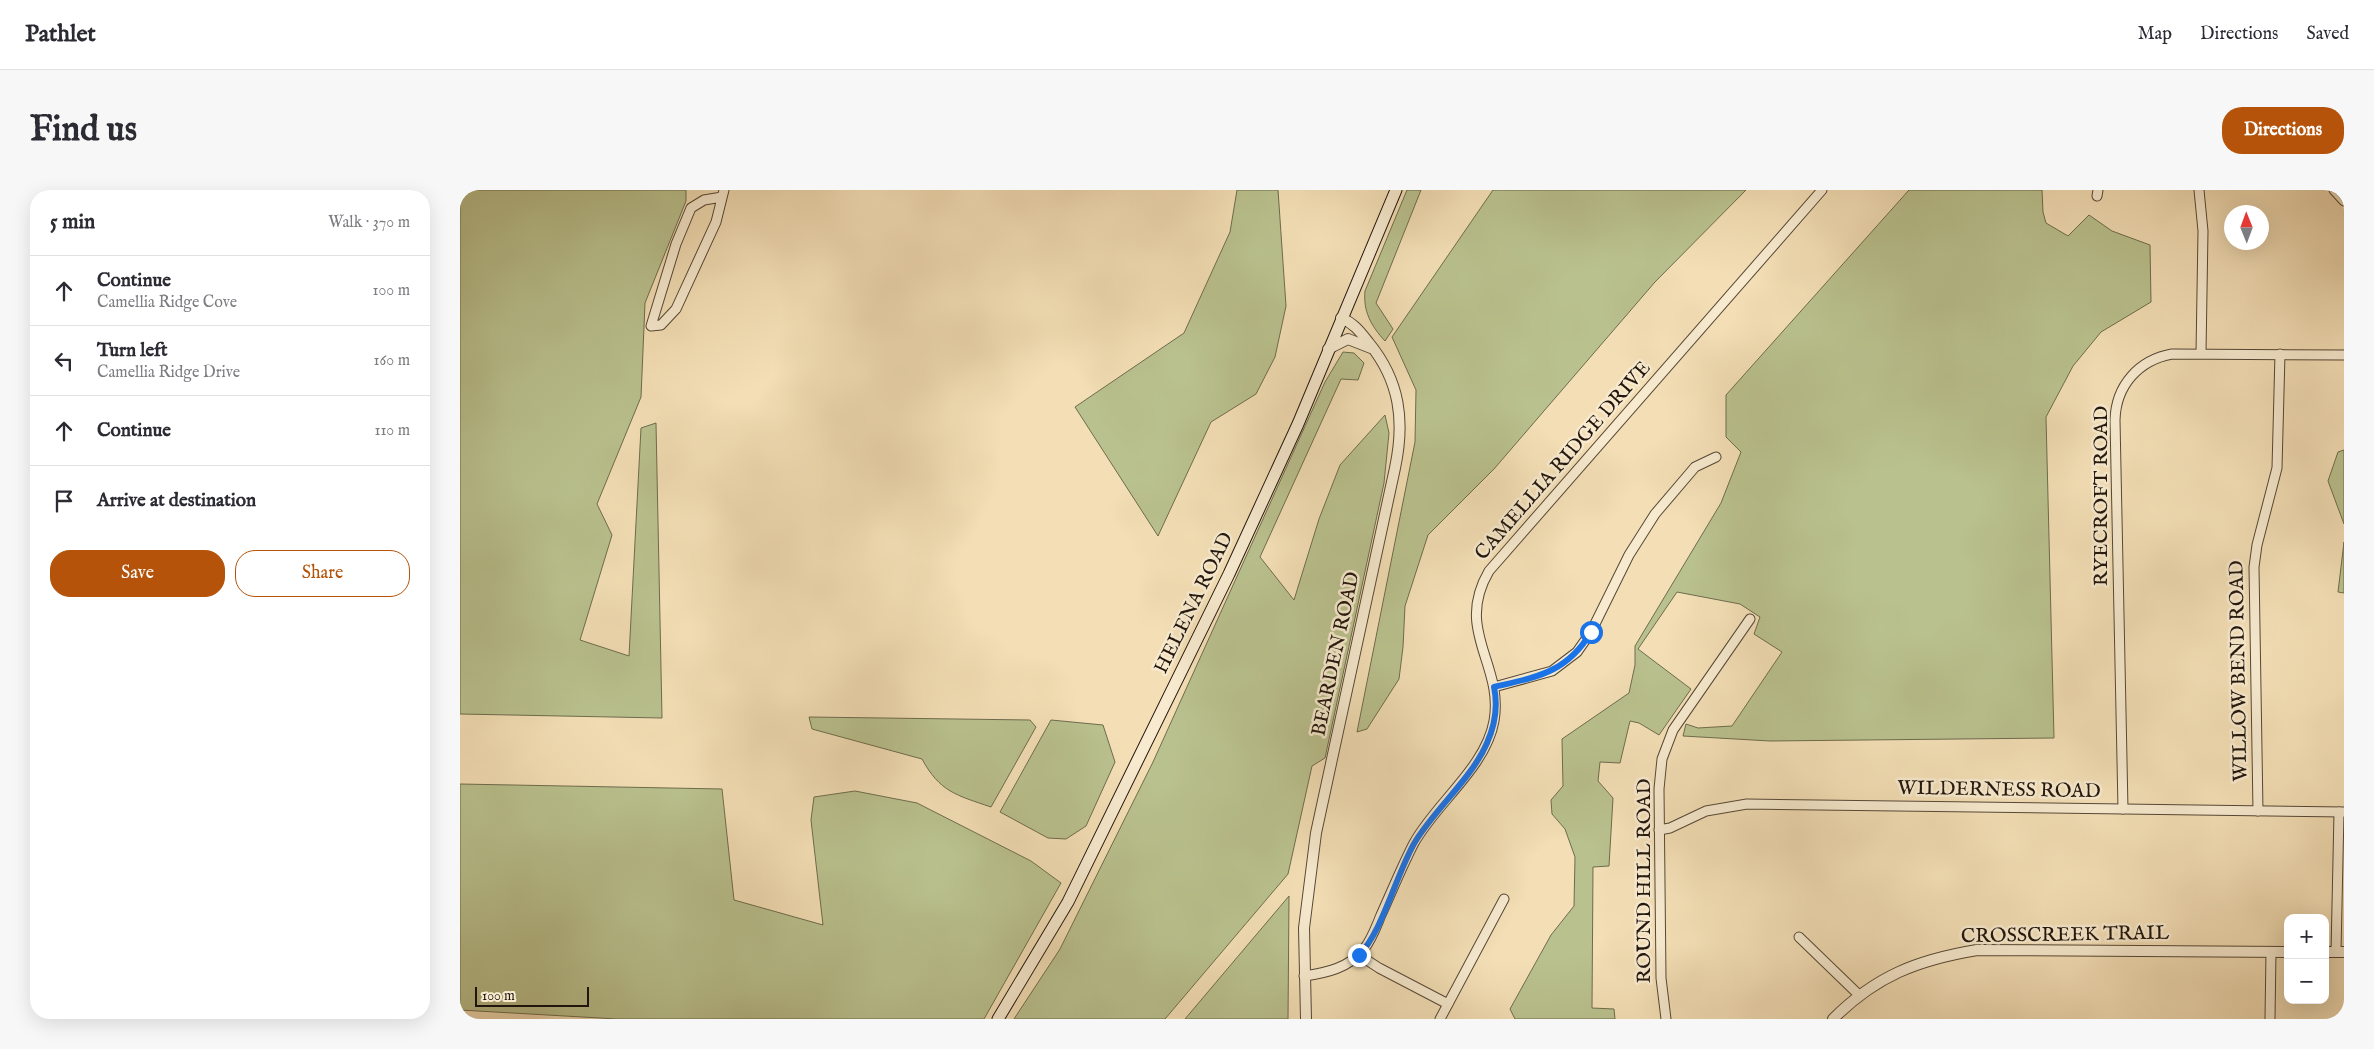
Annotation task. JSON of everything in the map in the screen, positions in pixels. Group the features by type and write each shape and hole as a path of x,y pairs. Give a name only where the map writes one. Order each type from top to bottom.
{"main road":[{"name":"HELENA ROAD","path":"998,1019 1068,902 1150,738 1267,492 1396,190"}],"street":[{"name":"CAMELLIA RIDGE DRIVE","path":"1359,955 1370,940 1415,842 1486,745 1494,721 1496,699 1479,640 1476,622 1480,590 1490,571 1822,190"},
{"path":"2199,190 2203,231 2201,353"},
{"path":"2334,190 2344,201"},
{"path":"723,194 716,222 676,309 665,322 651,326 676,244 691,208 704,200 723,194"},
{"name":"BEARDEN ROAD","path":"1306,1019 1304,976 1307,900 1320,807 1399,451 1401,418 1397,395 1387,368 1375,350 1353,325 1341,318"},
{"path":"1328,349 1348,339 1356,340 1375,350"},
{"name":"RYECROFT ROAD","path":"2123,809 2115,410 2119,396 2127,381 2145,364 2163,355 2201,353 2344,354"},
{"name":"WILLOW BEND ROAD","path":"2258,811 2254,567 2257,545 2277,468 2280,354"},
{"path":"1494,687 1552,671 1577,652 1591,632 1629,555 1655,514 1695,467 1716,457"},
{"name":"ROUND HILL ROAD","path":"1666,1019 1661,978 1660,775 1667,744 1679,719 1750,619"},
{"name":"WILDERNESS ROAD","path":"1659,830 1670,828 1706,811 1747,804 2342,812"},
{"path":"2340,952 2342,812"},
{"path":"1440,1019 1504,899"},
{"path":"1798,936 1859,995"},
{"name":"CROSSCREEK TRAIL","path":"1832,1019 1859,995 1911,965 1942,956 1977,950 2284,952"},
{"path":"2270,1019 2271,952"},
{"path":"1304,976 1338,968 1359,955 1448,1004"}],"green space":[{"path":"460,190 686,190 686,201 645,303 641,397 597,504 612,535 580,640 629,656 641,428 656,423 662,718 460,714"},
{"path":"1237,190 1278,190 1286,306 1275,357 1256,394 1211,422 1158,536 1075,407 1184,333 1230,232"},
{"path":"1407,190 1421,190 1376,303 1393,329 1385,341 1369,318 1365,305 1365,291"},
{"path":"1493,190 1746,190 1655,282 1494,469 1428,535 1405,606 1399,679 1367,729 1357,732 1415,442 1416,390 1392,337"},
{"path":"1909,190 2042,190 2043,212 2046,223 2068,236 2089,215 2112,231 2150,245 2151,302 2101,332 2073,366 2046,417 2054,738 1770,741 1683,736 1686,724 1698,728 1732,726 1782,652 1754,634 1760,617 1740,604 1677,592 1638,649 1691,689 1659,735 1639,723 1630,721 1620,763 1600,762 1598,781 1613,798 1609,866 1593,867 1592,1008 1614,1009 1615,1019 1515,1019 1510,1009 1551,935 1574,906 1575,857 1565,829 1552,814 1551,800 1563,786 1562,739 1629,693 1635,665 1635,646 1721,503 1741,452 1726,437 1726,395"},
{"path":"1343,352 1354,353 1364,363 1358,380 1341,379 1260,557 1294,600 1319,519 1340,465 1385,415 1389,433 1384,483 1325,758 1312,766 1288,874 1165,1019 1014,1019 1060,949 1153,762 1325,382"},
{"path":"2344,450 2344,524 2328,481 2338,452"},
{"path":"2344,542 2344,593 2338,592"},
{"path":"809,717 1030,720 1036,727 991,807 950,791 935,779 922,759 812,729"},
{"path":"1051,720 1103,725 1115,762 1086,826 1066,839 1048,838 1000,812"},
{"path":"460,784 722,789 734,900 823,925 811,820 814,797 855,791 917,803 1031,861 1061,883 984,1019 617,1019 460,1010"},
{"path":"1289,896 1288,1019 1185,1019"}],"route":[{"path":"1359,955 1370,940 1415,842 1486,745 1491,734 1496,709 1494,687 1539,676 1560,667 1585,643 1591,632"}]}
